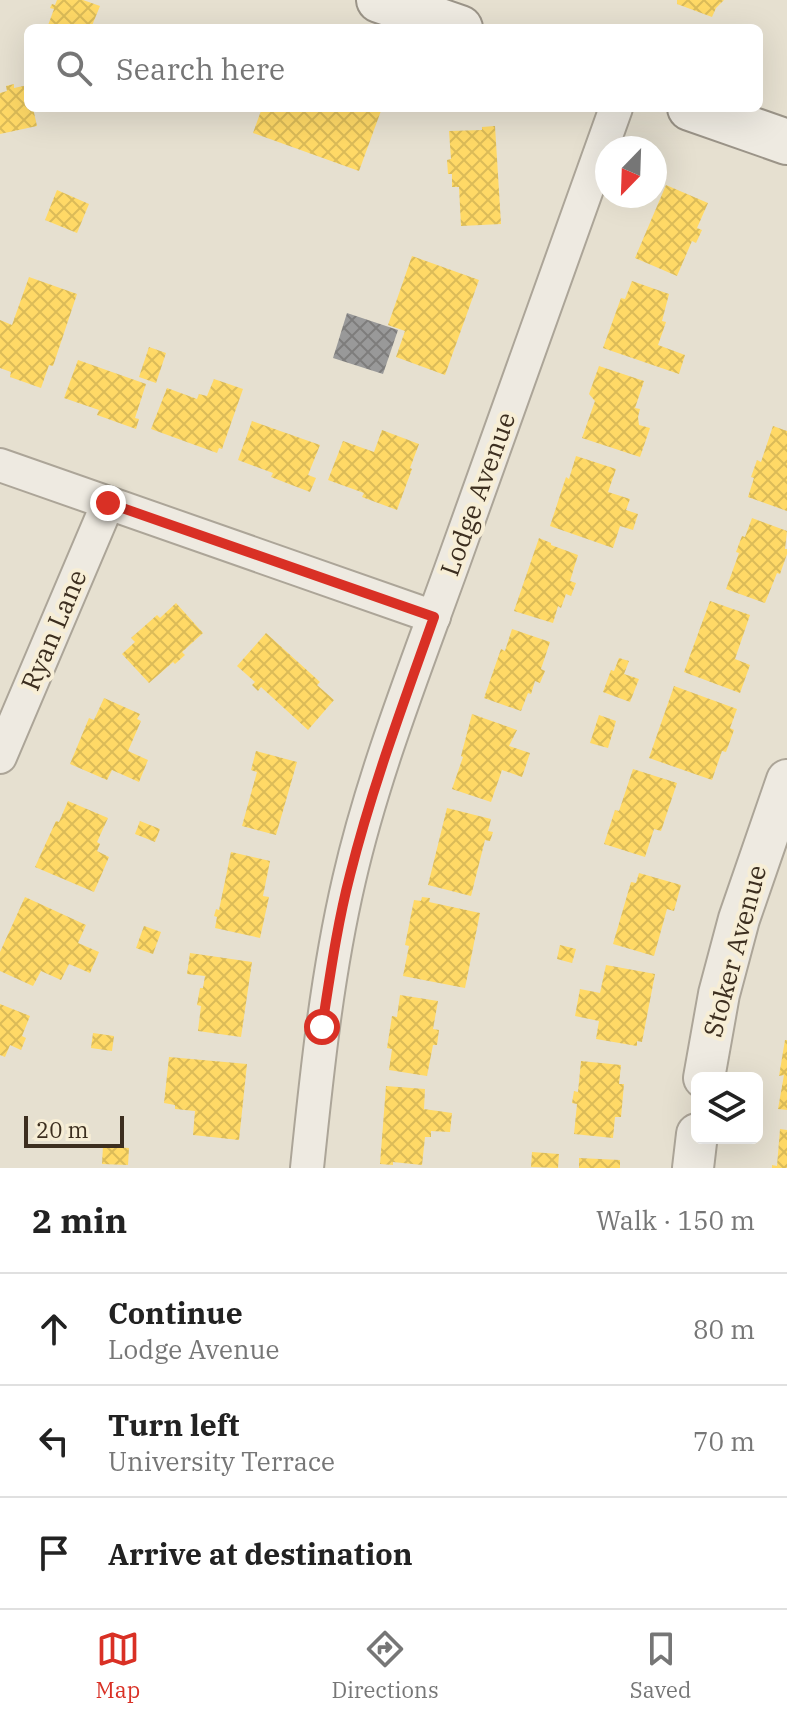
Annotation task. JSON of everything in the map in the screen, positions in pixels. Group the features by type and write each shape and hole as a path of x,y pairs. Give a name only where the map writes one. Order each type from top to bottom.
{"main road":[{"path":"379,0 448,24"},
{"path":"701,112 787,142"}],"street":[{"name":"Lodge Avenue","path":"307,1168 322,1027 349,878 386,754 615,112"},
{"path":"0,465 434,617"},
{"name":"Ryan Lane","path":"0,757 108,503"},
{"name":"Stoker Avenue","path":"705,1072 719,994 739,919 787,780"},
{"path":"693,1168 696,1144"}],"building: Homes":[{"path":"57,0 83,0 100,6 93,24 48,24 54,9 50,8 52,4 55,5"},
{"path":"677,0 724,0 712,17 677,4"},
{"path":"6,86 24,86 24,112 34,112 37,126 0,134 0,93 7,91"},
{"path":"261,112 381,112 359,171 253,133"},
{"path":"495,126 501,224 461,226 459,187 452,187 452,174 448,174 447,160 451,159 449,131 482,130 482,127"},
{"path":"667,185 708,203 697,228 702,230 696,243 692,241 677,276 635,258 656,208 667,208"},
{"path":"57,190 89,204 77,233 45,220"},
{"path":"412,256 479,280 445,375 396,357 405,331 388,325"},
{"path":"29,277 77,294 53,366 49,365 41,388 10,377 11,372 0,368 0,320 12,325"},
{"path":"632,281 669,294 662,321 666,322 658,345 685,355 679,374 603,348 621,298 625,299"},
{"path":"149,347 166,353 156,383 139,377"},
{"path":"78,360 146,384 135,418 139,419 136,429 97,415 99,410 64,398"},
{"path":"599,366 644,381 635,408 640,409 639,425 650,428 640,457 582,438 595,401 589,394"},
{"path":"214,379 243,389 222,449 219,448 217,453 151,429 167,388 197,399 199,394 207,396"},
{"path":"252,421 320,445 308,475 316,478 310,492 238,460"},
{"path":"773,426 787,431 787,511 748,497 754,478 751,477 757,460 761,462"},
{"path":"382,430 419,444 397,510 362,497 364,493 328,480 343,441 374,452"},
{"path":"576,456 616,469 608,492 630,499 626,510 638,514 633,530 620,526 613,548 550,526"},
{"path":"752,518 787,531 787,554 765,603 726,589 739,553 736,552"},
{"path":"539,538 578,555 570,581 576,583 571,596 566,594 561,608 558,606 553,623 514,611"},
{"path":"710,601 750,615 735,659 750,665 740,693 684,672"},
{"path":"176,603 203,633 182,652 185,655 149,683 122,654 135,642 131,638"},
{"path":"512,629 550,642 540,683 535,681 521,711 484,698 501,649 505,651"},
{"path":"266,633 320,682 317,685 334,700 308,730 261,687 258,691 252,685 255,682 237,666"},
{"path":"619,658 629,661 624,674 639,679 630,702 603,692"},
{"path":"674,686 737,709 730,728 734,730 726,752 722,751 712,780 649,758"},
{"path":"104,698 140,714 137,719 141,721 128,751 148,760 139,782 112,770 107,780 70,764 89,718 94,720"},
{"path":"472,714 517,730 509,746 530,753 522,777 502,770 491,802 452,789"},
{"path":"599,715 616,721 608,748 590,743"},
{"path":"256,751 297,762 276,835 242,826 257,772 251,770"},
{"path":"633,769 677,783 661,831 654,829 645,857 604,844"},
{"path":"68,801 108,818 97,842 100,844 97,851 109,857 94,892 35,867"},
{"path":"447,808 491,819 488,831 493,832 490,841 485,840 471,896 428,885"},
{"path":"140,821 160,829 155,842 135,834"},
{"path":"231,852 270,861 263,896 269,897 260,938 215,928 217,917 214,916 216,909 219,910"},
{"path":"639,873 681,885 674,911 667,909 654,956 613,944 631,882 636,883"},
{"path":"25,897 86,925 78,943 99,952 90,973 69,964 61,980 41,971 33,986 0,971 0,952"},
{"path":"422,897 430,898 429,902 480,913 465,988 403,976 409,946 405,945 414,900 421,901"},
{"path":"144,926 161,932 153,954 136,948"},
{"path":"560,945 576,949 572,963 557,959"},
{"path":"190,953 252,962 241,1037 198,1031 201,1006 197,1005 205,976 187,974"},
{"path":"606,965 655,974 642,1042 637,1041 637,1046 596,1039 599,1021 575,1016 580,989 600,993"},
{"path":"400,995 438,1001 433,1029 439,1030 437,1045 433,1045 427,1076 389,1070 392,1049 387,1048 392,1016 397,1017"},
{"path":"0,1004 30,1016 22,1036 26,1038 21,1050 10,1045 5,1057 0,1055"},
{"path":"93,1033 114,1036 112,1051 91,1048"},
{"path":"785,1040 787,1110 778,1109 784,1075 779,1076"},
{"path":"169,1057 247,1064 239,1140 193,1135 195,1111 175,1109 175,1105 164,1103"},
{"path":"581,1061 621,1065 619,1084 624,1084 621,1117 615,1117 613,1138 574,1134 577,1104 572,1103 574,1091 578,1092"},
{"path":"386,1086 425,1089 424,1109 452,1113 450,1132 431,1131 431,1137 425,1137 422,1165 380,1164"},
{"path":"780,1129 787,1130 787,1168 772,1168 772,1165 777,1166"},
{"path":"103,1146 129,1148 128,1165 102,1164"},
{"path":"532,1152 559,1154 558,1168 531,1167"},
{"path":"579,1158 620,1160 620,1168 579,1168"}],"building: Industry":[{"path":"347,313 398,330 383,374 333,358"}],"route":[{"path":"108,503 434,617 367,812 333,954 322,1027"}]}
